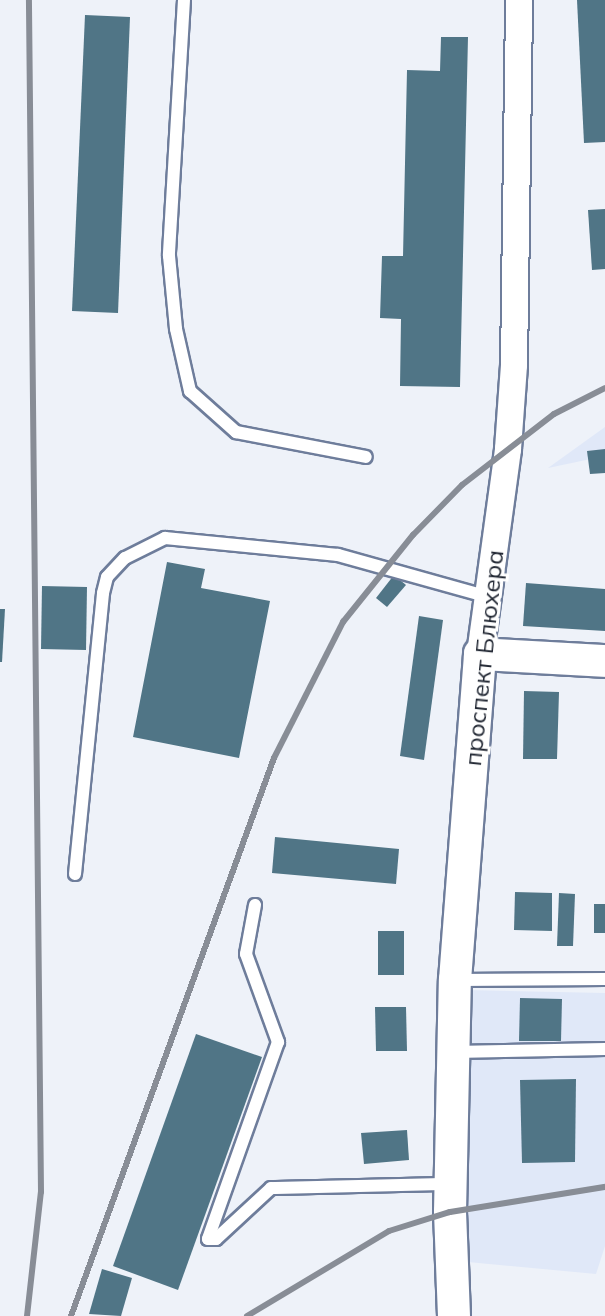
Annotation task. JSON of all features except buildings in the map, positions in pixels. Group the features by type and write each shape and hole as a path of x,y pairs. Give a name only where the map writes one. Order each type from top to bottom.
{"street":[{"name":"проспект Блюхера","path":"454,1316 451,1184 455,980 480,654 514,365 519,0"},
{"path":"480,654 605,661"}],"lane":[{"path":"184,0 169,256 176,329 190,391 236,432 366,457"},
{"path":"75,874 103,593 107,577 125,558 165,538 338,555 488,597"},
{"path":"255,905 246,954 278,1042 208,1239 216,1239 271,1188 451,1184"},
{"path":"455,980 605,979"},
{"path":"454,1052 605,1049"}],"shaded area":[{"path":"605,427 605,456 548,468"},
{"path":"466,990 605,993 605,1246 596,1274 468,1262"}],"railway":[{"path":"27,1316 41,1192 29,0"},
{"path":"71,1316 274,758 343,622 413,535 462,485 554,414 605,388"},
{"path":"247,1316 389,1231 450,1212 605,1187"}]}
